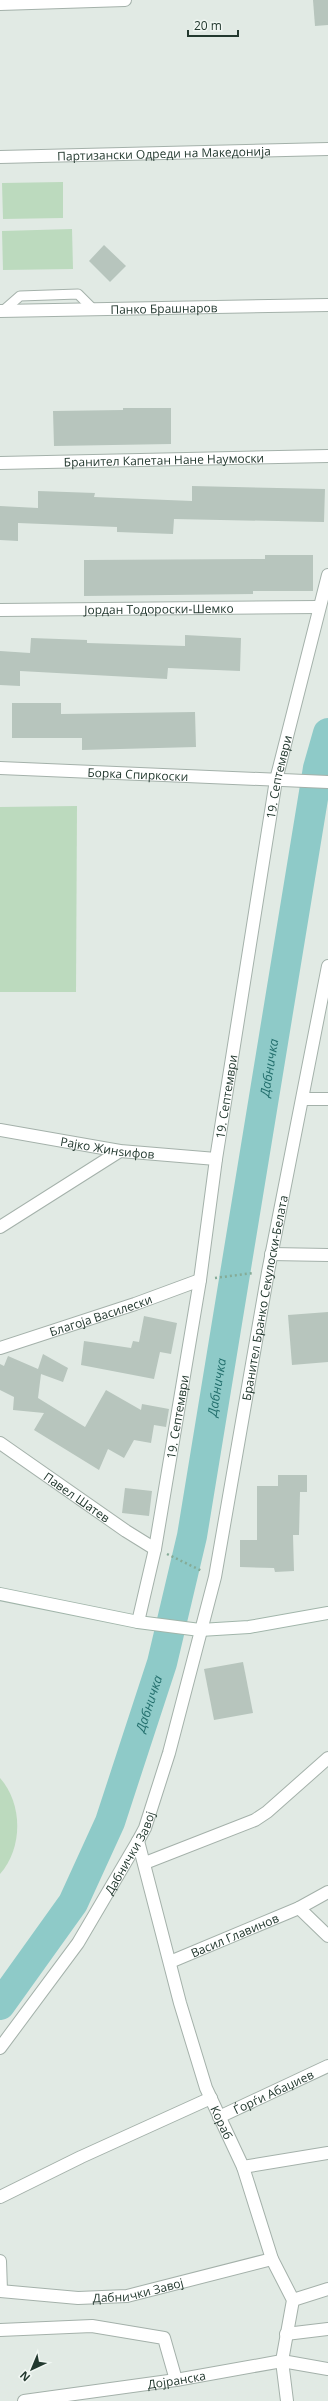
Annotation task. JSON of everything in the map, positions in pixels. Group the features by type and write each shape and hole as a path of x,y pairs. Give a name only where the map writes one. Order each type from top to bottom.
{"street":[{"path":"0,4 125,0"},
{"name":"Партизански Одреди на Македонија","path":"0,157 328,149"},
{"name":"Панко Брашнаров","path":"2,310 328,305"},
{"name":"Бранител Капетан Нане Наумоски","path":"0,462 328,456"},
{"name":"19. Септември","path":"138,1622 155,1549 200,1280 216,1159 276,780 318,607 328,575"},
{"name":"Јордан Тодороски-Шемко","path":"0,610 318,607"},
{"name":"Борка Спиркоски","path":"0,768 328,782"},
{"name":"Бранител Бранко Секулоски-Белата","path":"200,1630 215,1577 271,1254 328,966"},
{"path":"303,1098 328,1099"},
{"name":"Рајко Жинѕифов","path":"0,1130 120,1151 216,1159"},
{"path":"0,1227 120,1151"},
{"path":"271,1254 328,1255"},
{"name":"Благоја Василески","path":"0,1348 136,1304 200,1280"},
{"name":"Павел Шатев","path":"0,1443 126,1532 155,1549"},
{"path":"0,1594 138,1622 200,1630 249,1627 328,1613"},
{"name":"Дабнички Завој","path":"0,2048 78,1944 145,1828 169,1753 200,1630"},
{"path":"145,1863 255,1820 267,1812 328,1758"},
{"name":"Кораб","path":"138,1841 192,2042 206,2088 243,2167 272,2259 293,2300"},
{"name":"Васил Главинов","path":"170,1962 299,1908 328,1892"},
{"path":"299,1908 328,1936"},
{"name":"Ѓорѓи Абаџиев","path":"219,2117 328,2066"},
{"path":"0,2197 81,2157 211,2098"},
{"path":"243,2167 328,2153"},
{"name":"Дабнички Завој","path":"0,2261 1,2291 78,2298 127,2296 272,2259"},
{"path":"287,2401 282,2361 293,2300 328,2289"},
{"path":"0,2330 92,2326 164,2338 176,2380"},
{"path":"286,2334 328,2329"},
{"name":"Дојранска","path":"24,2401 176,2380 282,2361 328,2369"}],"path":[{"path":"200,1280 268,1272"},
{"path":"155,1549 215,1577"}],"green space":[{"path":"63,182 63,218 3,219 2,183"},
{"path":"72,229 73,269 3,270 2,231"},
{"path":"77,806 76,992 0,992 0,807"},
{"path":"0,1778 8,1789 13,1800 17,1826 13,1852 8,1863 0,1874"}],"building":[{"path":"313,0 328,0 328,25 315,26"},
{"path":"104,245 126,266 110,282 89,261"},
{"path":"123,408 171,408 171,444 54,446 53,411 123,410"},
{"path":"192,486 325,489 324,522 174,519 173,534 117,532 117,527 18,523 18,541 0,540 0,506 38,508 38,491 95,493 94,497 192,501"},
{"path":"265,555 313,555 313,591 253,591 253,594 84,596 84,560 265,559"},
{"path":"185,635 241,638 240,671 168,668 167,679 20,671 20,686 0,685 0,651 30,653 31,638 87,640 87,643 185,646"},
{"path":"12,703 61,703 61,714 195,712 196,747 82,750 82,738 12,738"},
{"path":"328,1312 328,1362 292,1365 288,1315"},
{"path":"144,1316 177,1323 171,1354 160,1352 154,1379 81,1365 84,1341 131,1348 133,1341 139,1342"},
{"path":"43,1354 68,1368 63,1382 41,1374 38,1398 85,1427 106,1390 141,1410 142,1404 169,1409 166,1427 154,1425 151,1443 134,1440 124,1458 108,1449 99,1470 34,1430 44,1413 13,1410 14,1397 0,1390 0,1364 4,1366 8,1356 38,1369"},
{"path":"278,1475 307,1475 307,1492 300,1492 299,1535 293,1535 294,1571 275,1572 274,1568 240,1567 240,1540 257,1540 257,1486 278,1486"},
{"path":"125,1488 152,1491 149,1516 122,1513"},
{"path":"243,1662 253,1713 214,1720 204,1669"}],"waterway":[{"name":"Дабничка","path":"0,2005 73,1903 110,1822 162,1663 192,1536 318,768 328,733"}]}
